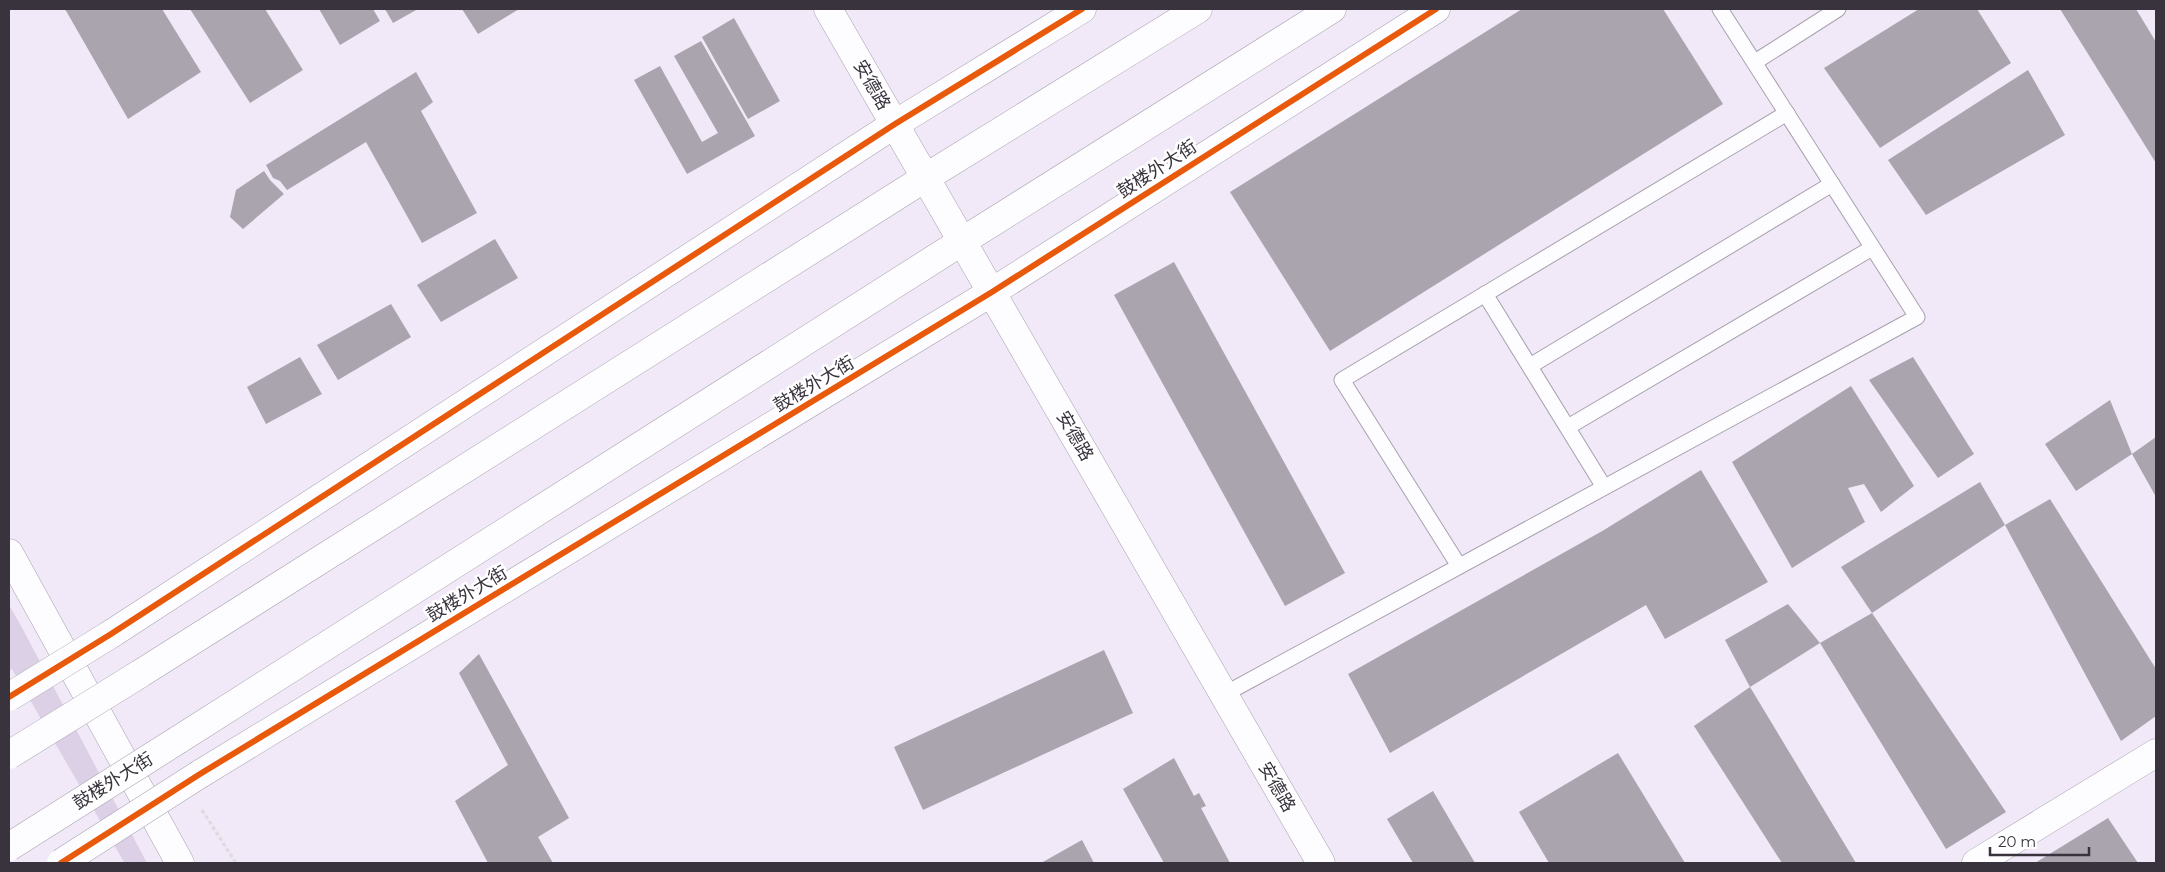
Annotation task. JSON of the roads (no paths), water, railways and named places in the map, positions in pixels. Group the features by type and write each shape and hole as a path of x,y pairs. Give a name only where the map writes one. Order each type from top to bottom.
{"street":[{"name":"安德路","path":"828,9 1321,863"},
{"path":"9,697 111,634 894,124 1082,9"},
{"path":"9,754 138,675 925,178 1198,9"},
{"name":"鼓楼外大街","path":"9,847 961,242 1332,9"},
{"name":"鼓楼外大街","path":"61,863 200,774 992,292 1436,9"},
{"path":"9,553 180,863"},
{"path":"1976,863 2156,754"}],"lane":[{"path":"1223,695 1917,317 1720,9"},
{"path":"1755,62 1838,9"},
{"path":"1459,566 1342,380 1787,113"},
{"path":"1530,366 1832,184"},
{"path":"1568,427 1872,248"},
{"path":"1485,294 1604,487"}]}
